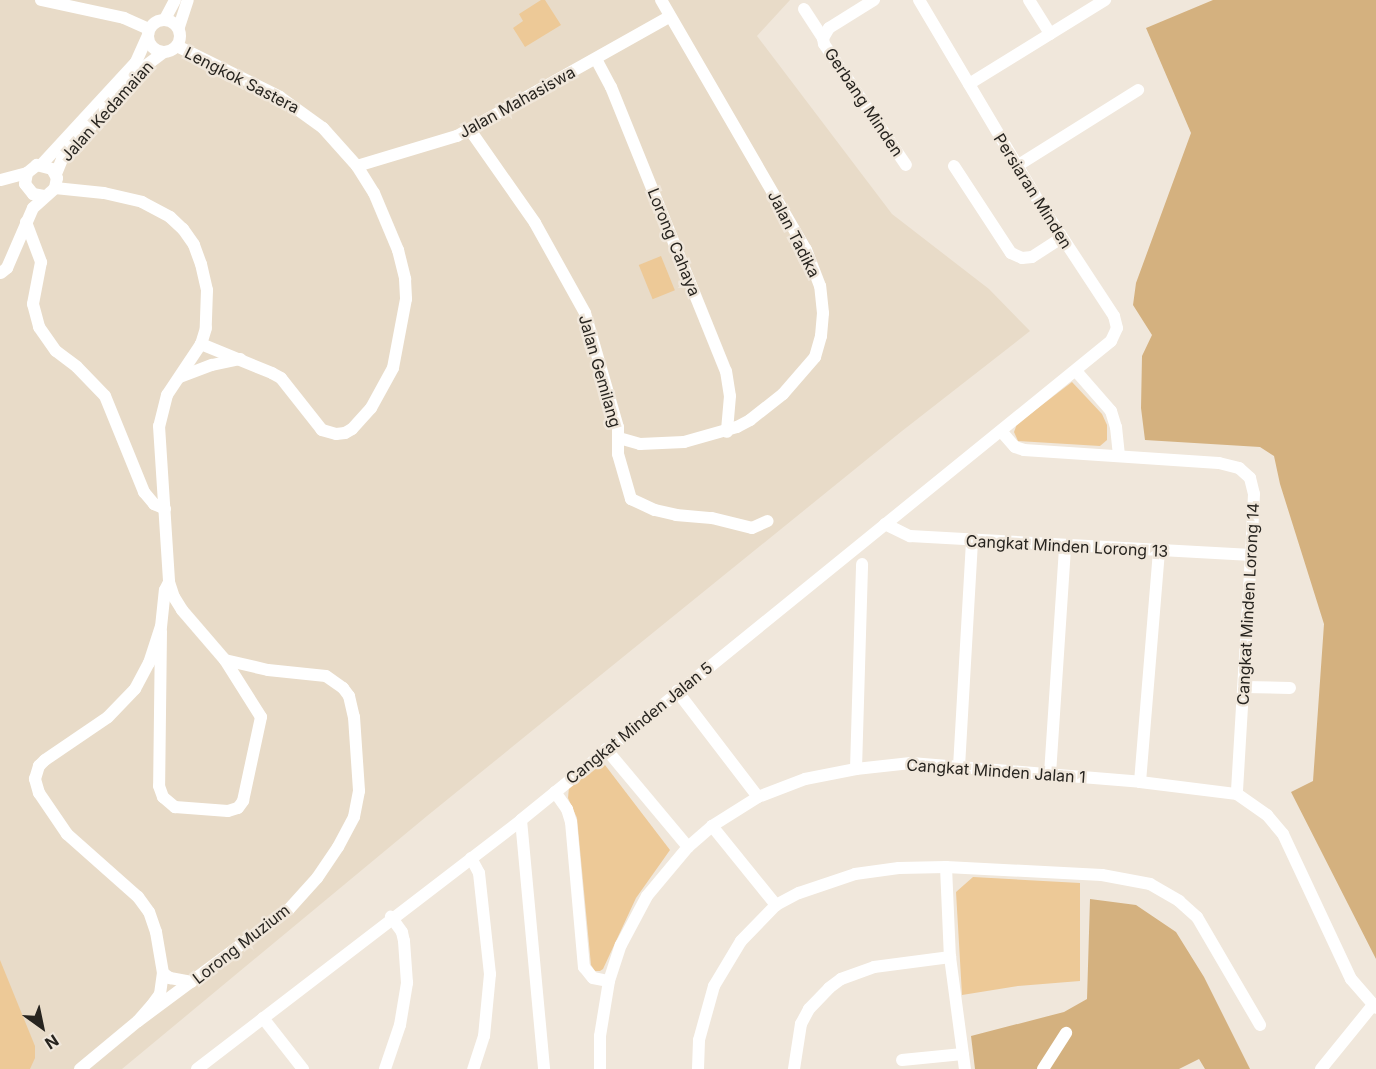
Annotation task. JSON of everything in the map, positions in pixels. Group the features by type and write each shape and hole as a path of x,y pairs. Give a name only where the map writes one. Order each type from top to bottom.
{"street":[{"path":"41,0 124,18 148,32 154,49 164,52 177,46 180,39 178,27 188,0"},
{"path":"165,19 175,0"},
{"name":"Jalan Tadika","path":"619,438 640,444 684,442 727,432 768,408 815,357 819,347 823,313 820,286 806,250 661,0"},
{"name":"Gerbang Minden","path":"824,38 829,28 874,0"},
{"name":"Persiaran Minden","path":"919,0 1017,166 1117,324 1111,341 1076,371"},
{"path":"1029,0 1050,34"},
{"path":"969,84 1105,0"},
{"name":"Gerbang Minden","path":"804,9 824,38 828,50 906,165"},
{"name":"Jalan Mahasiswa","path":"357,166 441,142 470,130 669,17"},
{"path":"148,32 156,21 165,19 178,27"},
{"name":"Jalan Kedamaian","path":"42,164 136,62 148,32"},
{"name":"Lengkok Sastera","path":"177,46 280,97 304,112 323,128 357,166 388,222 405,279 406,299 398,353 393,368 371,408 352,429 345,433 328,433 317,425 280,378 201,344"},
{"name":"Jalan Kedamaian","path":"56,174 62,159 144,67 164,52"},
{"name":"Lorong Cahaya","path":"596,59 611,87 726,371 730,396 727,432"},
{"path":"1017,166 1138,90"},
{"name":"Jalan Gemilang","path":"470,130 535,223 585,313 619,438 618,454 627,490 636,503 676,515 712,518 752,528 768,521"},
{"path":"1,276 2,264 27,203 27,182 33,167 42,164 56,174 56,188"},
{"path":"954,166 1011,253 1022,258 1032,257 1061,238"},
{"path":"0,180 27,182 38,196 44,196"},
{"path":"1,276 7,268 26,222 38,201 56,188 104,193 142,202 170,217 183,229 194,245 207,290 208,313 201,344 163,405 159,426 169,582 185,614 225,660 261,717 243,801 238,808 228,811 175,807 163,797 159,786 161,624 165,590 169,582"},
{"path":"26,222 40,262 33,304 39,327 56,351 77,367 105,396 144,492 154,504 165,509"},
{"path":"179,378 212,364 240,359"},
{"path":"1076,371 1111,411 1116,427 1119,456"},
{"name":"Cangkat Minden Jalan 5","path":"197,1069 391,917 521,820 677,691 1076,371"},
{"name":"Cangkat Minden Lorong 14","path":"1001,431 1015,447 1024,450 1219,463 1245,472 1253,483 1237,794"},
{"name":"Cangkat Minden Lorong 13","path":"885,524 910,536 1251,555"},
{"path":"959,767 972,541"},
{"path":"1050,774 1065,546"},
{"path":"1140,782 1159,550"},
{"path":"856,769 862,564"},
{"path":"80,1069 138,1021 160,994 163,973 156,932 149,912 138,897 67,834 39,793 35,779 39,766 45,760 101,722 129,698 149,663 161,624 172,613 185,614"},
{"name":"Lorong Muzium","path":"138,1021 289,909 317,878 338,847 354,817 359,791 354,717 349,696 343,688 326,676 268,670 225,660"},
{"path":"1244,687 1290,688"},
{"path":"677,691 758,797"},
{"path":"606,749 688,847"},
{"name":"Cangkat Minden Jalan 1","path":"600,1069 600,1036 609,981 621,945 647,896 688,847 712,826 758,797 805,779 856,769 911,763 1140,782 1237,794 1267,815 1283,834 1351,979 1374,1006"},
{"path":"555,792 567,809 571,822 584,967 593,978 609,981"},
{"path":"521,820 544,1069"},
{"path":"712,826 776,905"},
{"path":"471,858 479,873 490,974 484,1036 472,1069"},
{"path":"946,867 950,957 965,1069"},
{"path":"698,1069 699,1040 714,986 741,941 776,905 799,893 855,874 946,867 1102,875 1150,884 1179,901 1197,917 1260,1025"},
{"path":"385,1069 400,1025 406,983 402,932 391,917"},
{"path":"794,1069 801,1024 809,1009 829,988 842,979 874,967 950,957"},
{"path":"163,973 170,978 192,982"},
{"path":"1321,1069 1374,1006"},
{"path":"264,1018 303,1069"},
{"path":"1043,1069 1066,1033"},
{"path":"902,1060 963,1054"}],"shaded area":[{"path":"0,0 790,0 757,36 892,214 989,289 1030,331 902,431 427,816 122,1069 0,1069"},
{"path":"541,0 545,0 561,25 525,47 513,28 523,21 519,14"},
{"path":"1213,0 1376,0 1376,959 1291,792 1313,781 1324,624 1280,484 1274,456 1260,447 1145,440 1141,408 1142,356 1152,335 1133,305 1136,283 1191,133 1146,28"},
{"path":"661,256 675,290 653,299 639,265"},
{"path":"1072,382 1102,414 1107,425 1107,440 1100,446 1018,441 1014,432 1017,424"},
{"path":"596,764 605,765 670,850 636,898 603,969 600,971 595,971 591,965 577,818 568,798 569,787"},
{"path":"973,877 1080,883 1080,981 1018,986 962,995 956,892"},
{"path":"1090,899 1136,905 1176,932 1204,977 1250,1069 1205,1069 1199,1059 1179,1069 975,1069 971,1036 1064,1012 1087,999"},
{"path":"0,960 35,1046 35,1058 30,1069 0,1069"}]}
